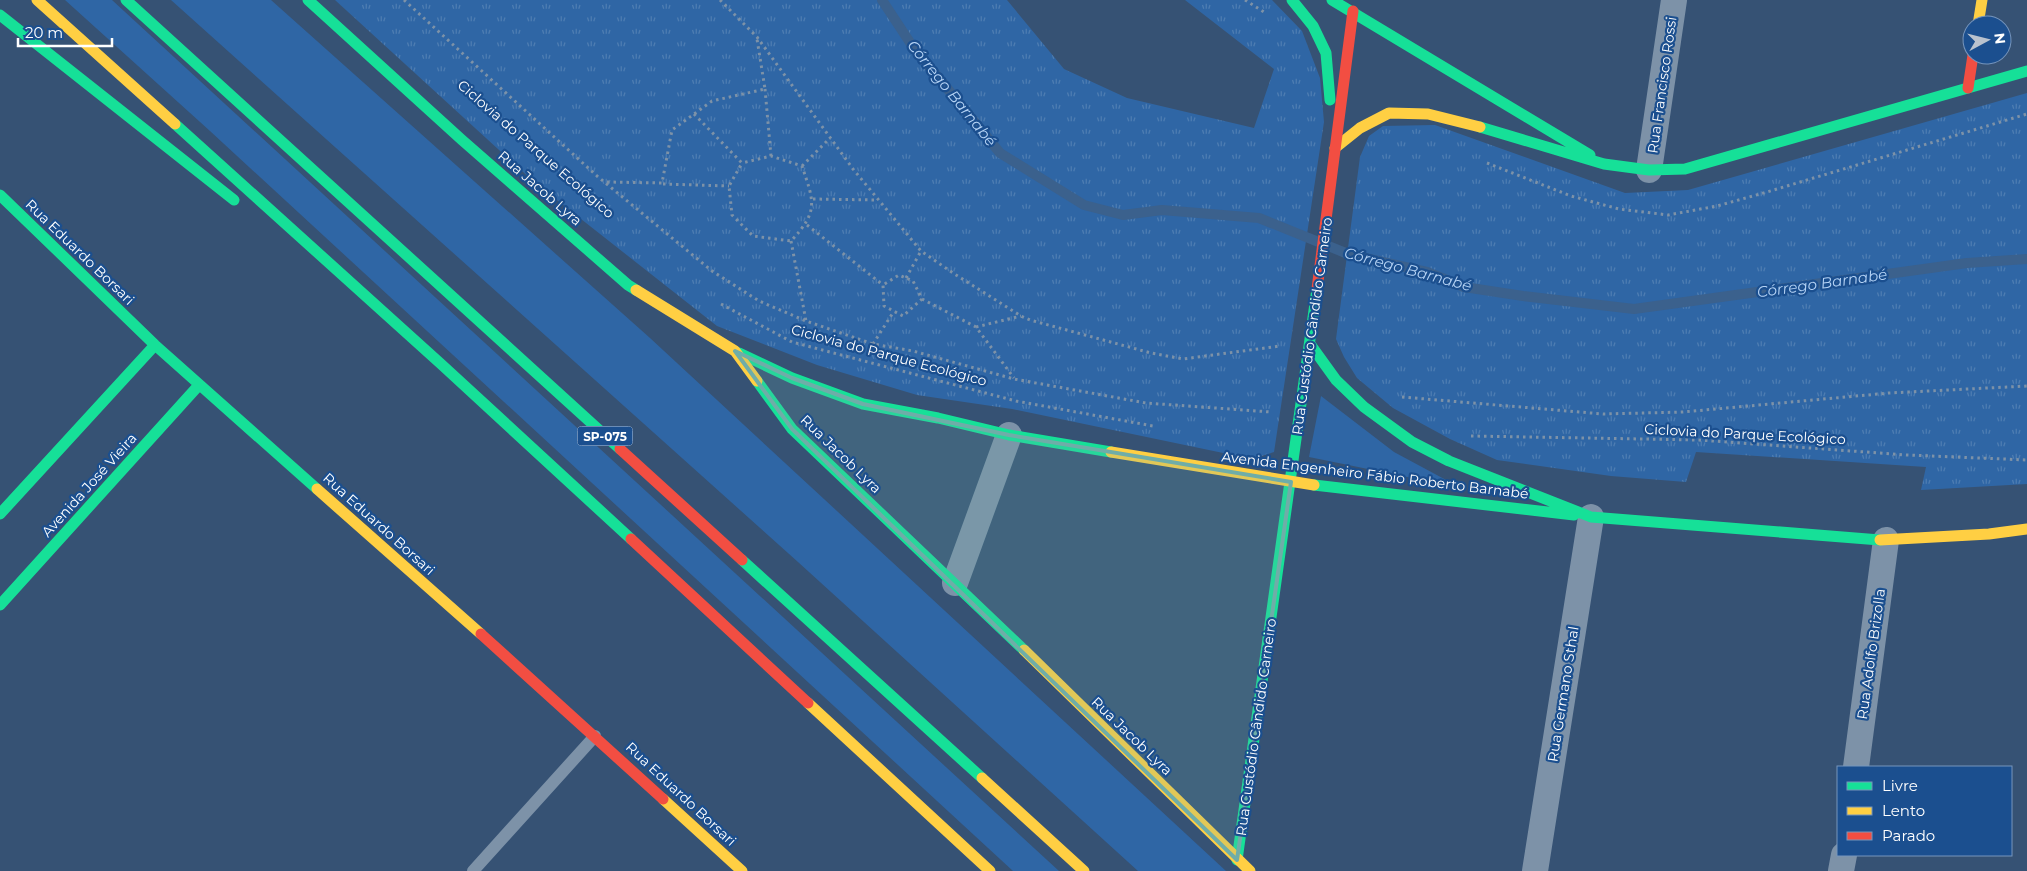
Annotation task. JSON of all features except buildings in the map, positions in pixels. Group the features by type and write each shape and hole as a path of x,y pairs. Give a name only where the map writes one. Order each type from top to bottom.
{"main road":[{"path":"37,0 441,364 990,871"},
{"name":"SP-075","path":"126,0 1084,871"},
{"name":"Rua Jacob Lyra","path":"308,0 462,140 628,285 735,351 792,429 956,584 1250,871"},
{"path":"1292,0 1313,26 1326,53 1335,148"},
{"path":"1980,15 1982,0"},
{"path":"1346,4 1604,164"},
{"name":"Rua Custódio Cândido Carneiro","path":"1237,860 1334,168 1346,4"},
{"path":"0,15 240,205"},
{"path":"1968,88 1971,65"},
{"path":"1335,148 1360,128 1389,113 1428,114 1462,122 1604,164 1650,170 1685,169 2027,71"},
{"name":"Rua Eduardo Borsari","path":"0,195 155,345 596,736 742,871"},
{"path":"302,254 441,364"},
{"path":"1310,344 1336,380 1364,407 1412,442 1449,461 1591,517"},
{"path":"0,514 155,345"},
{"name":"Avenida Engenheiro Fábio Roberto Barnabé","path":"735,351 792,378 863,404 938,418 1009,435 1291,482 1591,517 1886,540 1990,534 2027,529"},
{"name":"Avenida José Vieira","path":"0,605 199,385"}],"street":[{"name":"Rua Francisco Rossi","path":"1650,170 1674,0"},
{"path":"956,584 1009,435"},
{"name":"Rua Germano Sthal","path":"1535,871 1591,517"},
{"name":"Rua Adolfo Brizolla","path":"1856,766 1886,540"},
{"path":"1841,871 1844,856"}],"lane":[{"path":"473,871 596,736"}],"path":[{"path":"404,0 606,182 712,271 759,301 806,321 873,344 913,352 1014,379 1146,403 1271,412 1273,403"},
{"path":"720,0 757,37 830,138 878,200 921,251 952,273 1030,320 1151,353 1183,359 1282,346 1281,355"},
{"path":"757,37 765,89 771,156"},
{"path":"606,182 662,183 672,130 712,101 765,89"},
{"path":"694,114 742,163"},
{"path":"802,166 830,138"},
{"path":"791,241 753,236 732,214 729,186 742,163 771,156 802,166"},
{"path":"791,241 806,225 813,199 802,166"},
{"path":"656,183 729,186"},
{"path":"813,199 878,200"},
{"path":"806,225 883,285 884,306 903,316 922,300"},
{"path":"791,241 806,321"},
{"path":"906,278 921,251"},
{"path":"883,285 899,275 913,281 922,300 976,327 1014,379"},
{"name":"Ciclovia do Parque Ecológico","path":"716,302 792,342 1016,401 1159,427"},
{"path":"873,344 894,311"},
{"path":"976,327 1021,316"},
{"path":"1399,396 1603,414 1683,412 1889,393 2027,386"},
{"name":"Ciclovia do Parque Ecológico","path":"1461,436 1699,440 1908,455 2027,460"}],"highlighted area":[{"path":"735,351 792,378 863,404 1009,435 1291,482 1237,860 792,429"}],"green space":[{"path":"65,0 112,0 1059,871 1013,871 210,131"},
{"path":"171,0 271,0 650,338 1226,871 1138,871 798,562"},
{"path":"335,0 1007,0 1064,69 1127,98 1254,128 1274,69 1185,0 1272,0 1302,31 1320,78 1324,122 1274,452 1252,459 1012,409 917,395 817,365 717,326 534,182"},
{"path":"2027,93 2027,484 1921,490 1926,467 1696,452 1686,482 1611,476 1497,460 1450,439 1393,408 1357,378 1336,339 1360,157 1369,136 1383,126 1435,125 1625,193 1688,190"},
{"path":"1321,396 1394,452 1461,488 1309,457"}],"waterway":[{"name":"Córrego Barnabé","path":"882,0 911,44 1000,153 1084,205 1123,215 1162,210 1259,218 1348,254 1427,272 1464,287 1634,309 1967,263 2027,259"}],"traffic: fast":[{"path":"126,0 620,449"},
{"path":"308,0 462,140 636,290"},
{"path":"1292,0 1313,26 1326,53 1330,100"},
{"path":"1332,0 1590,155"},
{"path":"0,15 234,200"},
{"path":"1480,127 1604,164 1649,170 1685,169 2027,71"},
{"path":"175,124 441,364 631,539"},
{"path":"0,195 155,345 317,489"},
{"path":"1237,860 1317,289"},
{"path":"1310,344 1336,380 1364,407 1412,442 1449,461 1591,517 1880,540"},
{"path":"0,514 155,345"},
{"path":"739,353 792,378 863,404 938,418 1009,435 1111,452"},
{"path":"757,381 792,429 1024,650"},
{"path":"0,605 199,385"},
{"path":"1314,485 1574,515"},
{"path":"742,560 982,778"}],"traffic: slow":[{"path":"37,0 175,124"},
{"path":"1980,15 1982,0"},
{"path":"1335,148 1360,128 1389,113 1428,114 1480,127"},
{"path":"636,290 735,351 757,381"},
{"path":"1111,452 1314,485"},
{"path":"317,489 481,634"},
{"path":"1880,540 1989,534 2027,529"},
{"path":"1024,650 1250,871"},
{"path":"808,703 990,871"},
{"path":"982,778 1084,871"},
{"path":"663,799 742,871"}],"traffic: jam":[{"path":"1317,289 1353,11"},
{"path":"1968,88 1971,65"},
{"path":"620,449 742,560"},
{"path":"631,539 808,703"},
{"path":"481,634 663,799"}]}
